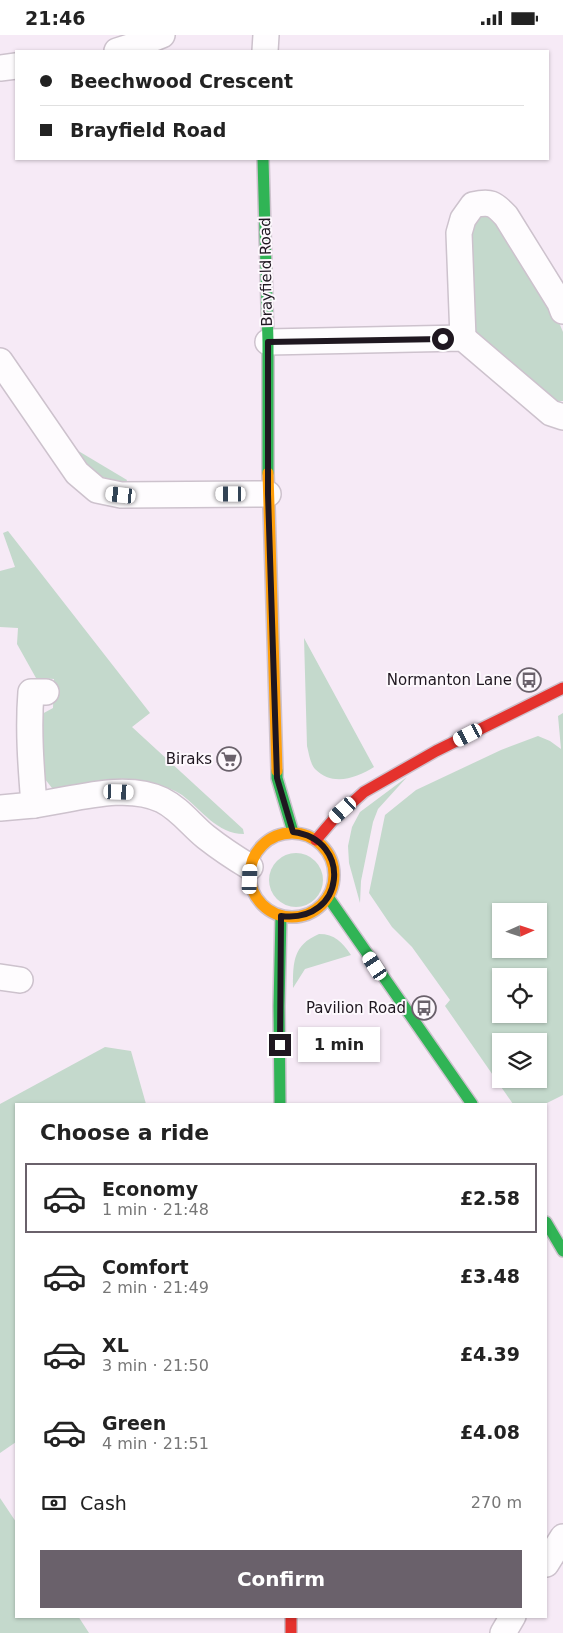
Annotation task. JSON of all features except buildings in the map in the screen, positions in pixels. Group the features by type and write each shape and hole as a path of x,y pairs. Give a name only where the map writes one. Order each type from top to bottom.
{"street":[{"path":"120,50 162,35"},
{"path":"265,50 266,35"},
{"path":"0,69 15,66"},
{"name":"Brayfield Road","path":"264,160 268,342 268,494 277,778 293,832"},
{"path":"463,339 460,233 463,219 473,205 484,202 496,205 506,215 560,303 563,311"},
{"path":"268,342 463,339 551,413 563,417"},
{"path":"0,361 77,473 98,490 121,495 268,494"},
{"path":"316,840 333,820 364,792 436,751 563,689"},
{"path":"34,805 29,717 32,692 46,692"},
{"path":"0,807 34,805 119,792 148,795 175,808 206,837 250,867"},
{"path":"293,832 308,835 325,848 332,861 334,875 333,885 328,897 316,910 306,915 292,917 281,916 266,908 258,900 252,890 250,867 254,856 266,841 274,836 293,832"},
{"path":"328,897 471,1103"},
{"path":"280,1103 279,1006 281,916"},
{"path":"547,1224 563,1251"},
{"path":"547,1561 563,1537"},
{"path":"291,1618 291,1633"},
{"path":"503,1633 512,1618"}],"green space":[{"path":"479,215 494,216 553,308 563,332 563,401 552,401 474,341 471,220"},
{"path":"70,446 127,480 126,483 115,481 93,472"},
{"path":"8,531 150,713 132,727 243,829 244,834 234,833 218,826 182,795 162,786 122,780 58,790 52,788 41,774 42,714 53,708 54,679 36,678 17,644 18,628 0,627 0,571 15,567 3,533"},
{"path":"304,638 374,767 360,774 344,779 329,778 322,775 312,764 307,746"},
{"path":"563,713 563,1095 547,1103 512,1103 502,1088 547,1088 547,1033 492,1033 492,1074 445,1006 450,1000 412,947 392,927 369,893 385,815 416,790 501,750 538,736 550,741 561,749 558,716"},
{"path":"407,777 378,809 373,822 361,881 360,903 349,863 348,846 352,827 360,812"},
{"path":"291,853 301,853 311,857 319,865 323,880 319,895 311,903 301,907 291,907 281,903 273,895 269,885 269,875 273,865 281,857"},
{"path":"319,934 334,937 351,955 305,969 293,988 293,970 296,955 304,943"},
{"path":"105,1047 131,1051 146,1103 15,1103 15,1443 0,1453 0,1104"},
{"path":"0,1498 15,1520 15,1618 79,1618 89,1633 0,1633"}],"traffic: fast":[{"path":"263,160 268,342 268,473"},
{"path":"277,771 277,778 293,832"},
{"path":"328,897 471,1103"},
{"path":"280,1103 279,1006 281,916"},
{"path":"547,1224 563,1251"}],"traffic: slow":[{"path":"268,473 277,771"},
{"path":"292,833 308,836 322,845 331,859 334,875 331,891 322,905 308,914 292,917 276,914 262,905 253,891 250,875 253,859 262,845 276,836 292,833"}],"traffic: jam":[{"path":"316,840 333,820 364,792 436,751 563,688"},
{"path":"291,1618 291,1633"}],"place":[{"name":"Normanton Lane","path":"529,680"},
{"name":"Biraks","path":"229,759"},
{"name":"Pavilion Road","path":"424,1008"}],"route":[{"path":"280,1045 281,916 306,915 316,910 328,897 333,885 334,875 332,861 325,848 308,835 293,832 277,778 268,494 268,342 443,339"}]}
